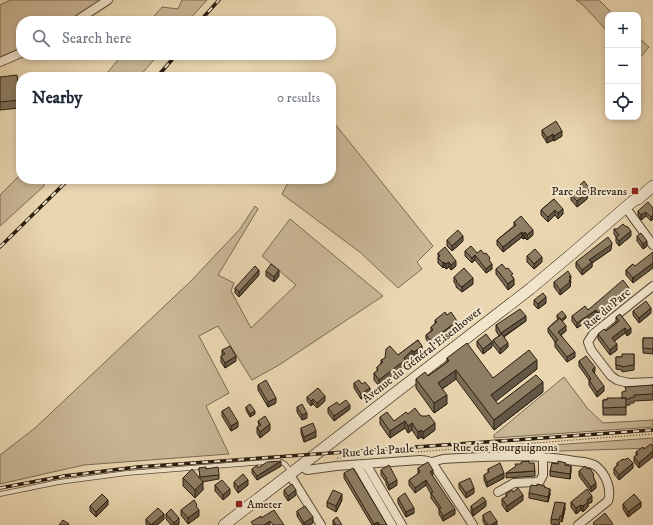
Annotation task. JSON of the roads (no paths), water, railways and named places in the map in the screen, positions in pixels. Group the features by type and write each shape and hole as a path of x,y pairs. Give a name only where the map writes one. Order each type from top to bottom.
{"main road":[{"name":"Avenue du Général Eisenhower","path":"224,525 530,289 629,204 635,196 653,181"},
{"name":"Avenue du Général Eisenhower","path":"629,204 638,199 653,186"}],"street":[{"path":"84,16 108,0"},
{"path":"0,62 16,54"},
{"path":"629,204 653,245"},
{"name":"Rue du Parc","path":"653,286 593,334 588,342 591,350 611,376 617,380 629,383 653,382"},
{"path":"498,492 514,483 540,481 543,475 543,457"},
{"name":"Rue des Bourguignons","path":"432,462 444,459 543,457 566,459 591,464 599,470 606,479 610,489 608,501 578,525"},
{"name":"Rue de la Paule","path":"294,471 324,467 420,460 432,462"},
{"path":"432,462 473,525"},
{"path":"366,464 402,525"},
{"path":"357,465 392,525"},
{"path":"294,471 321,525"}],"lane":[{"path":"0,494 59,482 127,473 279,462 286,464 294,471"}],"railway":[{"path":"205,16 219,0"},
{"path":"161,72 172,60"},
{"path":"0,247 64,184"},
{"path":"0,488 64,476 137,467 653,430"}],"place":[{"name":"Parc de Brevans","path":"635,191"},
{"name":"Ameter","path":"239,504"}]}
